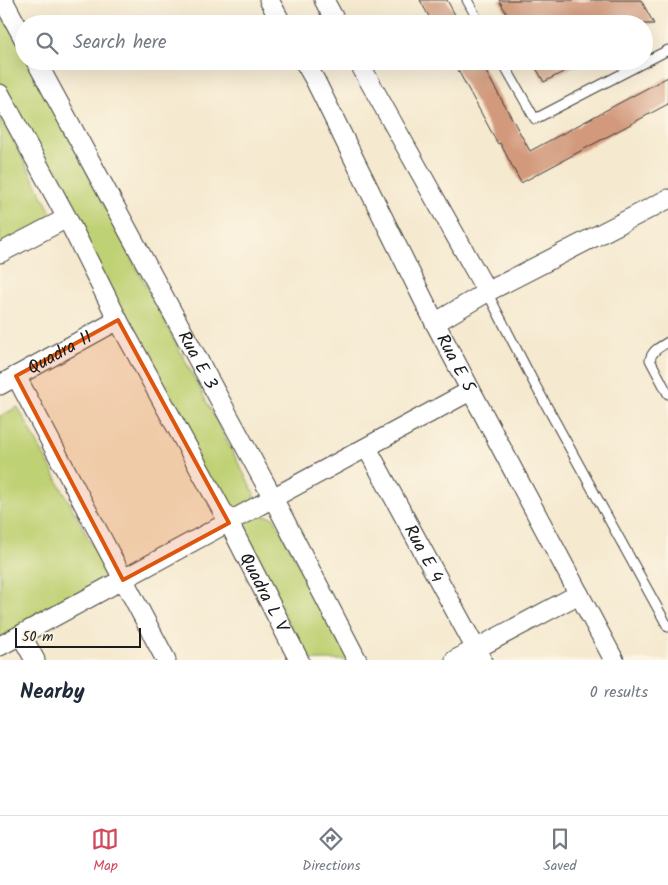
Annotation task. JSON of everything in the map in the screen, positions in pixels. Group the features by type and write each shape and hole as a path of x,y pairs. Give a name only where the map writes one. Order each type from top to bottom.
{"street":[{"path":"3,0 15,22"},
{"path":"269,0 277,15"},
{"path":"324,0 332,15"},
{"name":"Rua E 3","path":"41,70 272,498 357,660"},
{"name":"Rua E 5","path":"309,70 470,391 614,660"},
{"path":"363,70 486,292"},
{"name":"Quadra L V","path":"0,94 67,218 118,320 229,523 299,660"},
{"path":"435,323 486,292 668,199"},
{"path":"0,253 67,218"},
{"name":"Quadra 11","path":"8,381 118,320"},
{"path":"8,381 123,580 166,660"},
{"path":"0,646 470,391"},
{"name":"Rua E 4","path":"367,448 479,654"},
{"path":"455,660 479,654 579,594"},
{"path":"20,635 35,660"}],"lane":[{"path":"467,0 475,15"},
{"path":"653,58 668,50"},
{"path":"507,70 534,119 629,70"},
{"path":"486,292 668,627"},
{"path":"668,342 657,348 651,354 650,360 668,394"}],"highlighted area":[{"path":"118,320 229,523 123,580 16,376"}],"green space":[{"path":"0,6 15,34 15,70 34,70 254,493 253,500 246,510 222,511 0,85"},
{"path":"0,116 54,218 0,247"},
{"path":"18,407 113,584 0,644 0,416"},
{"path":"260,516 274,518 349,660 308,660 242,535 248,522"}],"building":[{"path":"420,0 447,0 455,15 428,15"},
{"path":"499,0 641,0 649,15 507,15"},
{"path":"458,70 485,70 530,151 668,77 668,104 521,183 500,143 498,144"},
{"path":"537,70 567,70 544,82"}]}
